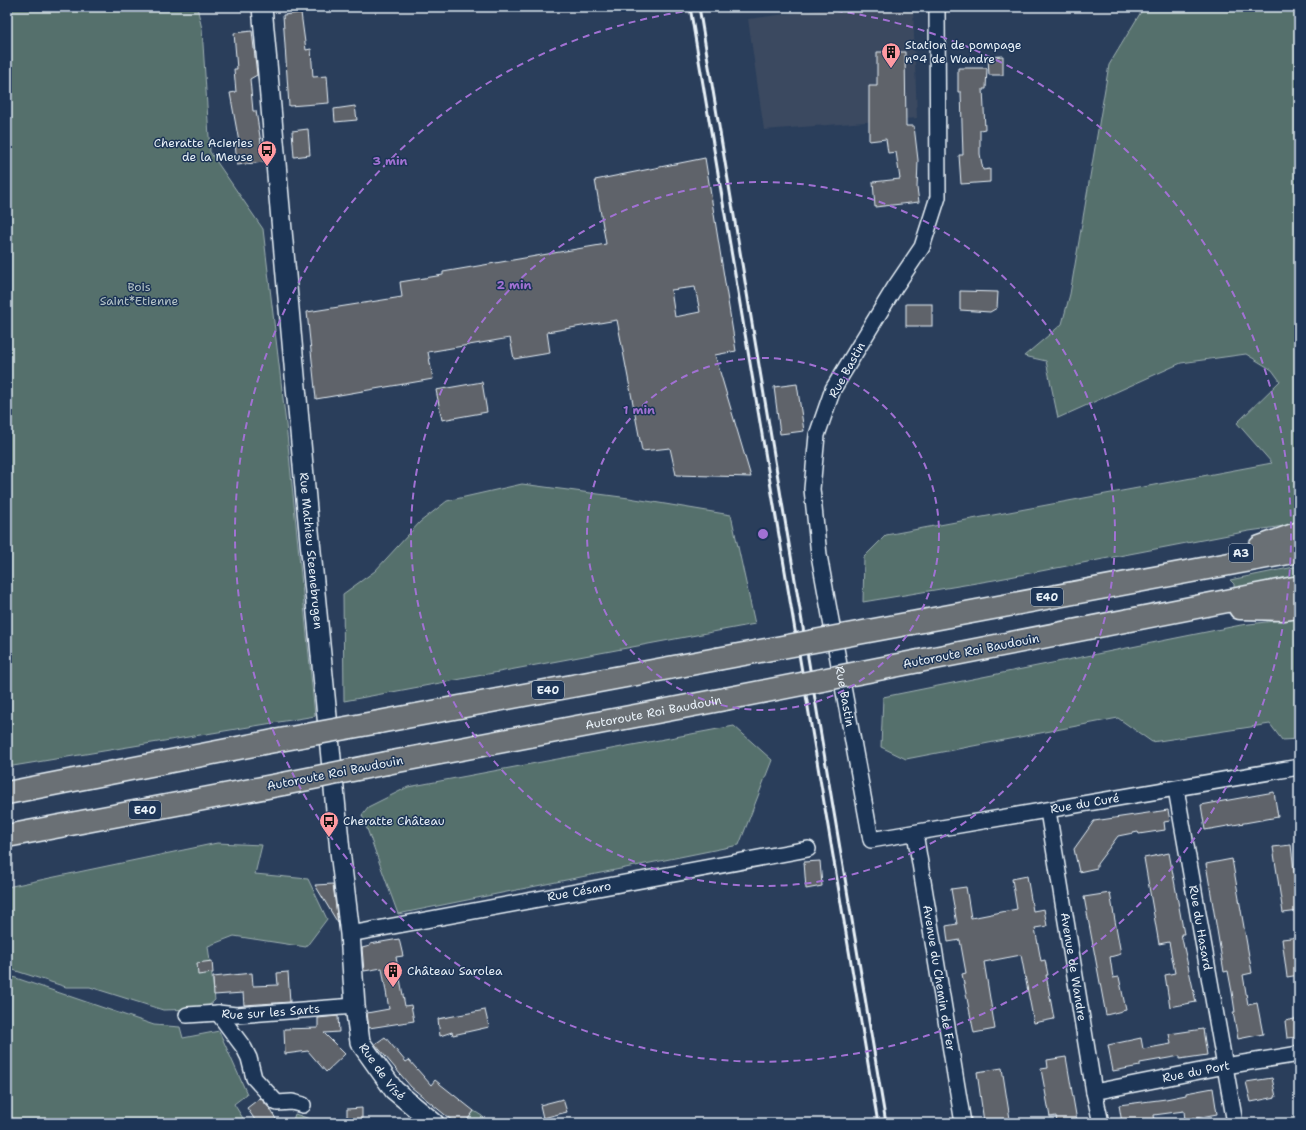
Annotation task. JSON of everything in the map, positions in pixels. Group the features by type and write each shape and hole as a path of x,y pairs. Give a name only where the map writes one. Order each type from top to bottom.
{"highway":[{"name":"A3","path":"1183,572 1299,533"},
{"name":"E40","path":"7,792 1299,551"},
{"name":"Autoroute Roi Baudouin","path":"7,836 725,699 1299,587"},
{"path":"1197,607 1283,609 1299,607"}],"street":[{"name":"Rue Bastin","path":"871,840 819,556 812,489 817,435 833,389 895,287 922,247 938,197 937,7"},
{"name":"Rue Mathieu Steenebrugen","path":"263,14 278,167 308,526 340,851 350,934"},
{"name":"Rue du Curé","path":"871,840 1299,767"},
{"name":"Rue du Hasard","path":"1176,789 1235,1123"},
{"name":"Avenue de Wandre","path":"1048,811 1094,1092 1101,1123"},
{"name":"Avenue du Chemin de Fer","path":"915,833 963,1123"},
{"name":"Rue Césaro","path":"350,934 808,849"},
{"name":"Rue de Visé","path":"350,934 355,1006 360,1042 394,1090 434,1123"},
{"name":"Rue sur les Sarts","path":"187,1015 236,1015 355,1006"},
{"path":"218,1014 244,1048 249,1058 254,1078 267,1092 278,1103 292,1102 303,1105"},
{"name":"Rue du Port","path":"1094,1092 1225,1066 1299,1054"}],"shaded area":[{"path":"841,7 913,7 917,118 764,130 748,19"}],"green space":[{"name":"Bois Saint*Etienne","path":"7,7 197,7 202,29 210,152 263,229 286,424 315,716 7,767"},
{"path":"1144,7 1299,7 1299,524 1249,531 994,580 863,602 864,557 886,535 1272,463 1237,423 1280,381 1272,370 1246,354 1181,363 1058,418 1046,361 1024,356 1062,324 1070,294 1109,65"},
{"path":"522,484 629,498 731,515 755,624 344,701 343,594 375,571 420,522 447,501"},
{"path":"1299,566 1299,576 1234,589 1234,584 1230,580"},
{"path":"1299,618 1299,739 1282,740 1270,724 1152,742 1118,718 906,759 881,747 883,697 1241,625"},
{"path":"734,726 772,760 739,845 398,914 362,815 368,807 408,787"},
{"path":"217,843 262,845 255,874 308,879 327,919 306,947 234,936 208,946 215,1000 205,1009 163,1010 90,987 66,987 7,968 7,887"},
{"path":"7,975 154,1025 180,1027 183,1038 219,1031 247,1094 234,1104 246,1123 7,1123"},
{"path":"474,1111 482,1116 486,1123 465,1123"},
{"path":"295,1114 319,1122 319,1123 292,1123"}],"building":[{"path":"301,13 306,50 311,49 313,77 327,76 329,103 289,106 283,15"},
{"path":"252,31 257,75 250,79 253,111 256,111 264,162 237,165 235,142 239,142 230,93 236,92 234,69 237,69 234,33"},
{"path":"877,52 905,52 906,126 914,126 918,160 917,188 919,202 875,207 873,182 900,179 896,152 888,153 886,139 869,141 869,86 877,86"},
{"path":"1003,56 1003,75 989,75 988,57"},
{"path":"958,68 987,68 986,89 983,89 985,129 980,130 980,154 983,170 990,169 990,182 961,184 959,155 963,155 961,92 958,92"},
{"path":"355,106 357,120 335,122 334,109"},
{"path":"308,129 310,155 294,157 292,131"},
{"path":"705,158 736,351 715,355 751,477 676,475 670,448 642,451 617,320 547,332 550,353 514,359 510,338 428,352 433,379 316,399 307,312 402,297 400,282 443,275 443,272 606,244 595,180","holes":["695,287 700,312 675,317 671,290"]},
{"path":"960,291 998,292 997,308 990,312 960,310"},
{"path":"906,304 932,304 932,326 906,326"},
{"path":"482,382 487,412 442,420 436,390"},
{"path":"797,384 804,431 780,434 774,387"},
{"path":"1274,792 1278,817 1205,830 1201,805"},
{"path":"1168,810 1170,821 1164,822 1165,830 1139,834 1138,832 1118,836 1097,864 1097,868 1079,872 1074,849 1094,821"},
{"path":"1291,845 1295,879 1298,891 1299,890 1299,911 1283,913 1273,847"},
{"path":"1169,853 1184,934 1181,934 1196,1002 1170,1007 1165,975 1175,973 1169,942 1159,944 1144,858"},
{"path":"1232,859 1252,973 1243,975 1248,1005 1257,1003 1263,1034 1238,1039 1233,1012 1235,1012 1232,992 1228,971 1224,972 1206,864"},
{"path":"820,861 822,886 806,889 804,862"},
{"path":"1027,876 1033,911 1044,909 1047,926 1035,928 1041,961 1045,960 1048,975 1046,975 1054,1019 1034,1023 1021,955 984,962 995,1029 974,1033 962,974 966,973 960,940 948,942 946,926 957,924 951,889 966,887 971,918 1017,909 1012,879"},
{"path":"333,884 338,923 315,885"},
{"path":"1110,893 1121,954 1110,957 1113,978 1119,977 1126,1010 1106,1015 1084,897"},
{"path":"1299,937 1299,975 1287,977 1282,939"},
{"name":"Château Sarolea","path":"399,939 403,956 396,957 405,1006 411,1005 414,1021 369,1028 367,1013 389,1009 382,968 364,971 362,948 370,946 370,944"},
{"path":"212,961 213,973 198,975 197,963"},
{"path":"288,972 290,1002 244,1005 243,993 214,995 213,977 252,973 253,986 278,985 277,973"},
{"path":"485,1010 489,1027 453,1035 452,1032 440,1036 438,1019"},
{"path":"338,1016 339,1032 324,1033 345,1054 326,1072 308,1051 285,1054 284,1029 318,1028 318,1018"},
{"path":"1299,1018 1299,1037 1287,1038 1285,1021"},
{"path":"1203,1029 1207,1055 1180,1059 1180,1056 1140,1063 1140,1066 1113,1071 1108,1045 1141,1038 1143,1049 1171,1044 1169,1034"},
{"path":"385,1037 406,1062 409,1060 431,1085 435,1080 474,1111 465,1123 455,1123 411,1087 375,1044"},
{"path":"1066,1057 1077,1121 1057,1123 1056,1116 1050,1117 1041,1069 1048,1068 1047,1060"},
{"path":"1002,1068 1010,1119 984,1122 977,1072"},
{"path":"1272,1078 1276,1097 1251,1102 1246,1082"},
{"path":"1213,1088 1217,1114 1185,1120 1184,1111 1154,1115 1155,1123 1122,1123 1119,1105 1166,1099 1186,1095 1186,1093"},
{"path":"260,1098 271,1110 278,1123 257,1123 247,1108"},
{"path":"563,1099 567,1112 543,1118 540,1105"},
{"path":"362,1108 362,1123 347,1123 347,1109"}],"railway":[{"path":"690,7 878,1123"},
{"path":"699,7 886,1123"}],"place":[{"name":"Station de pompage n°4 de Wandre","path":"891,69"},
{"name":"Cheratte Acieries de la Meuse","path":"267,167"},
{"name":"Cheratte Château","path":"329,838"},
{"name":"Château Sarolea","path":"393,988"}]}
